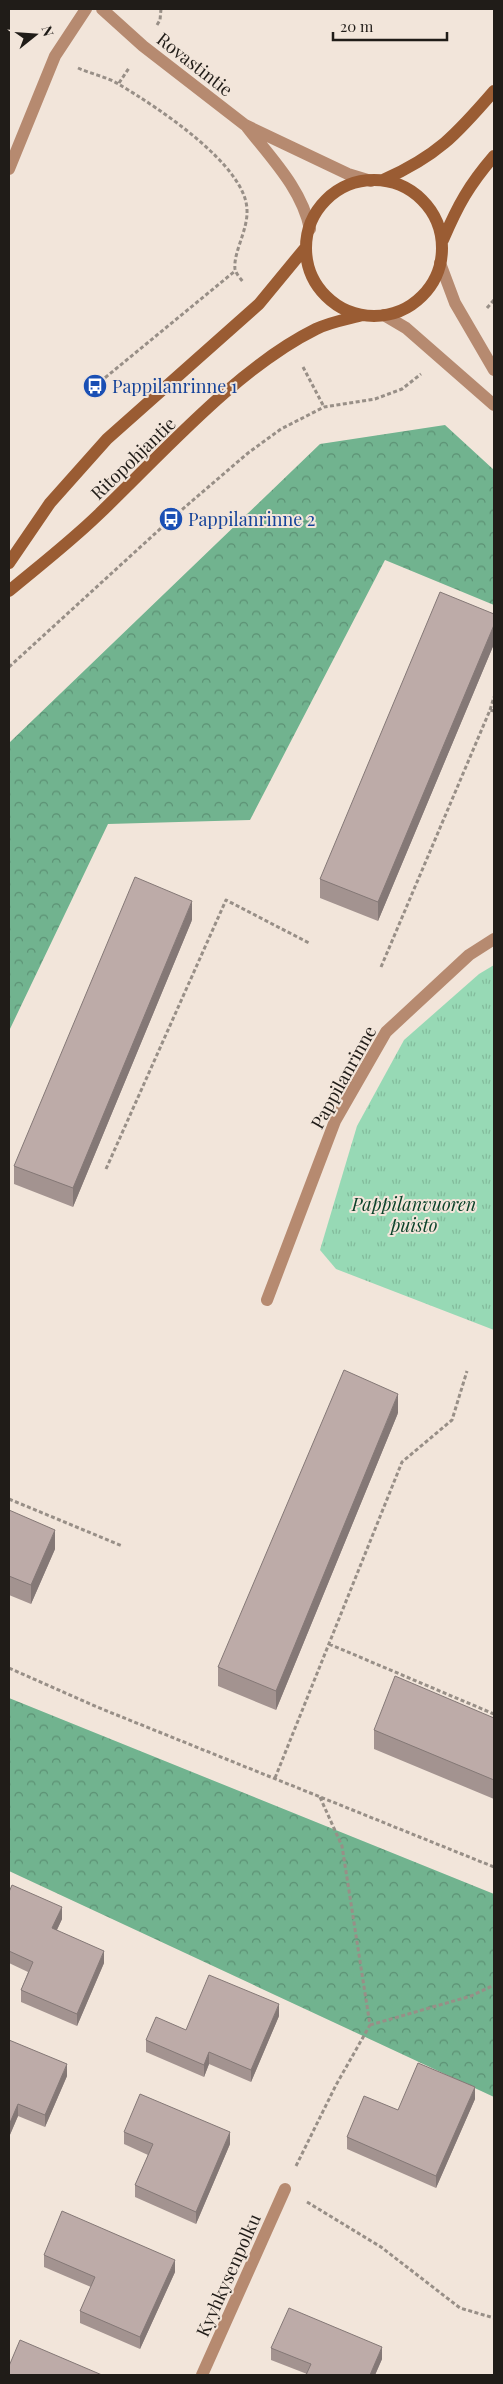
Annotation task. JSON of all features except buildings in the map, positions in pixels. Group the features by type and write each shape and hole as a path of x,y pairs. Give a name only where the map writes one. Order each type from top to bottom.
{"main road":[{"path":"494,91 448,142 426,159 377,181 343,187 330,195 317,211 306,247 308,266 313,280 326,296 343,309 363,315 384,315 403,310 417,301 433,282 440,263 442,240 458,203 474,179 494,156"},
{"path":"377,181 397,183 410,189 426,203 437,220 442,240"},
{"name":"Ritopohjantie","path":"9,563 50,503 107,439 259,304 306,247"},
{"name":"Ritopohjantie","path":"9,591 98,516 164,451 249,373 317,328 363,315"}],"street":[{"path":"9,169 55,56 86,9"},
{"name":"Rovastintie","path":"102,9 143,46 245,125 348,174 377,181"},
{"name":"Rovastintie","path":"245,125 293,187 306,211 310,229"},
{"path":"440,263 455,303 494,370"},
{"path":"384,315 406,328 494,405"},
{"name":"Pappilanrinne","path":"267,1300 335,1121 386,1032 468,955 494,939"},
{"name":"Kyyhkysenpolku","path":"202,2375 285,2189"}],"path":[{"path":"160,20 161,9"},
{"path":"55,56 81,69 119,83 191,134 216,155 229,170 247,201 248,220 236,260 235,271 95,386"},
{"path":"9,667 171,519 254,448 281,429 324,407 375,399 402,389 422,374"},
{"path":"381,967 492,710 494,697"},
{"path":"106,1169 226,900 309,943"},
{"path":"275,1778 402,1462 452,1420 467,1371"},
{"path":"9,1499 122,1546"},
{"path":"329,1644 494,1714"},
{"path":"9,1668 97,1707 494,1867"},
{"path":"319,1795 342,1846 370,2025 336,2085 285,2189 381,2247 460,2308 494,2318"},
{"path":"370,2025 471,1996 494,1985"}],"green space":[{"path":"445,425 494,470 494,605 385,560 250,820 108,824 9,1031 9,743 320,444"},
{"name":"Pappilanvuoren puisto","path":"494,965 494,1330 336,1269 320,1250 357,1126 404,1040 479,974"},
{"path":"9,1698 494,1894 494,2097 9,1871"}],"place":[{"name":"Pappilanrinne 1","path":"95,386"},
{"name":"Pappilanrinne 2","path":"171,519"}]}
